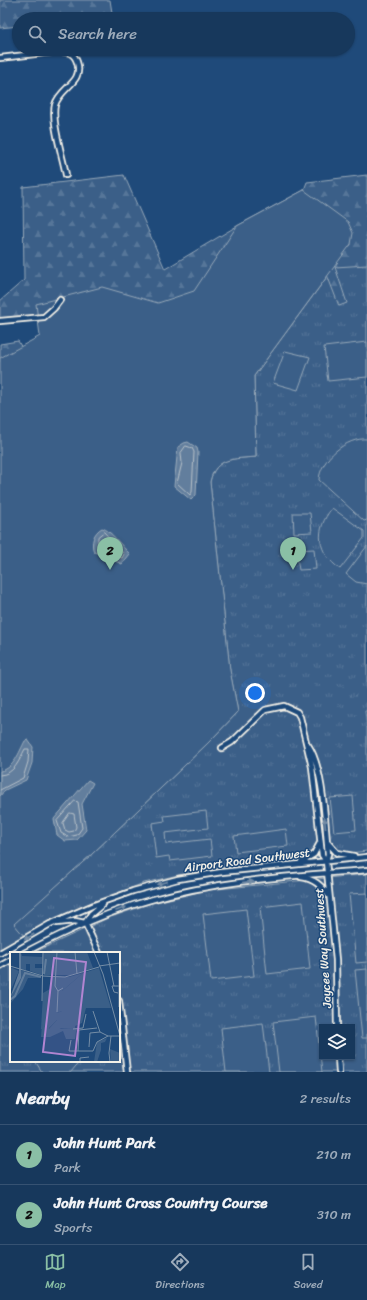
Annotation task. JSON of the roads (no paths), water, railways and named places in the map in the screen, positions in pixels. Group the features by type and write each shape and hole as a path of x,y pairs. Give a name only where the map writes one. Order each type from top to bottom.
{"street":[{"path":"0,58 17,56"},
{"path":"66,175 55,119 55,105 64,91 74,83 79,75 79,66 75,56"},
{"path":"0,320 44,317 60,300"},
{"path":"222,748 232,742 266,710 284,706 292,708 300,717 307,743 314,783 322,855 326,861"},
{"path":"307,743 314,754 319,778 328,854 326,861"},
{"path":"294,865 310,859 321,839"},
{"path":"326,839 329,845 337,853 361,857"},
{"name":"Airport Road Southwest","path":"0,953 50,924 108,900 178,879 222,872 367,857"},
{"name":"Jaycee Way Southwest","path":"326,861 338,982 338,1024"},
{"name":"Airport Road Southwest","path":"26,952 85,923 130,905 179,892 228,884 367,870"},
{"path":"296,877 313,880 320,884 329,896"},
{"path":"85,923 91,914 108,900"},
{"path":"50,924 75,921 85,923"},
{"path":"85,923 99,952"},
{"path":"0,966 10,961"},
{"path":"120,1010 127,1072"},
{"path":"338,1060 339,1072"}],"water":[{"path":"188,442 197,448 198,452 196,495 191,500 174,486 178,447"},
{"path":"102,528 113,535 130,554 122,564 94,552 92,545 95,535"},
{"path":"28,740 33,747 32,763 26,780 5,790 0,796 0,771 5,770 12,764 25,741"},
{"path":"88,780 93,783 82,804 86,830 77,840 65,841 57,835 54,819"}],"place":[{"name":"John Hunt Cross Country Course","path":"110,570"},
{"name":"John Hunt Park","path":"293,570"}]}
